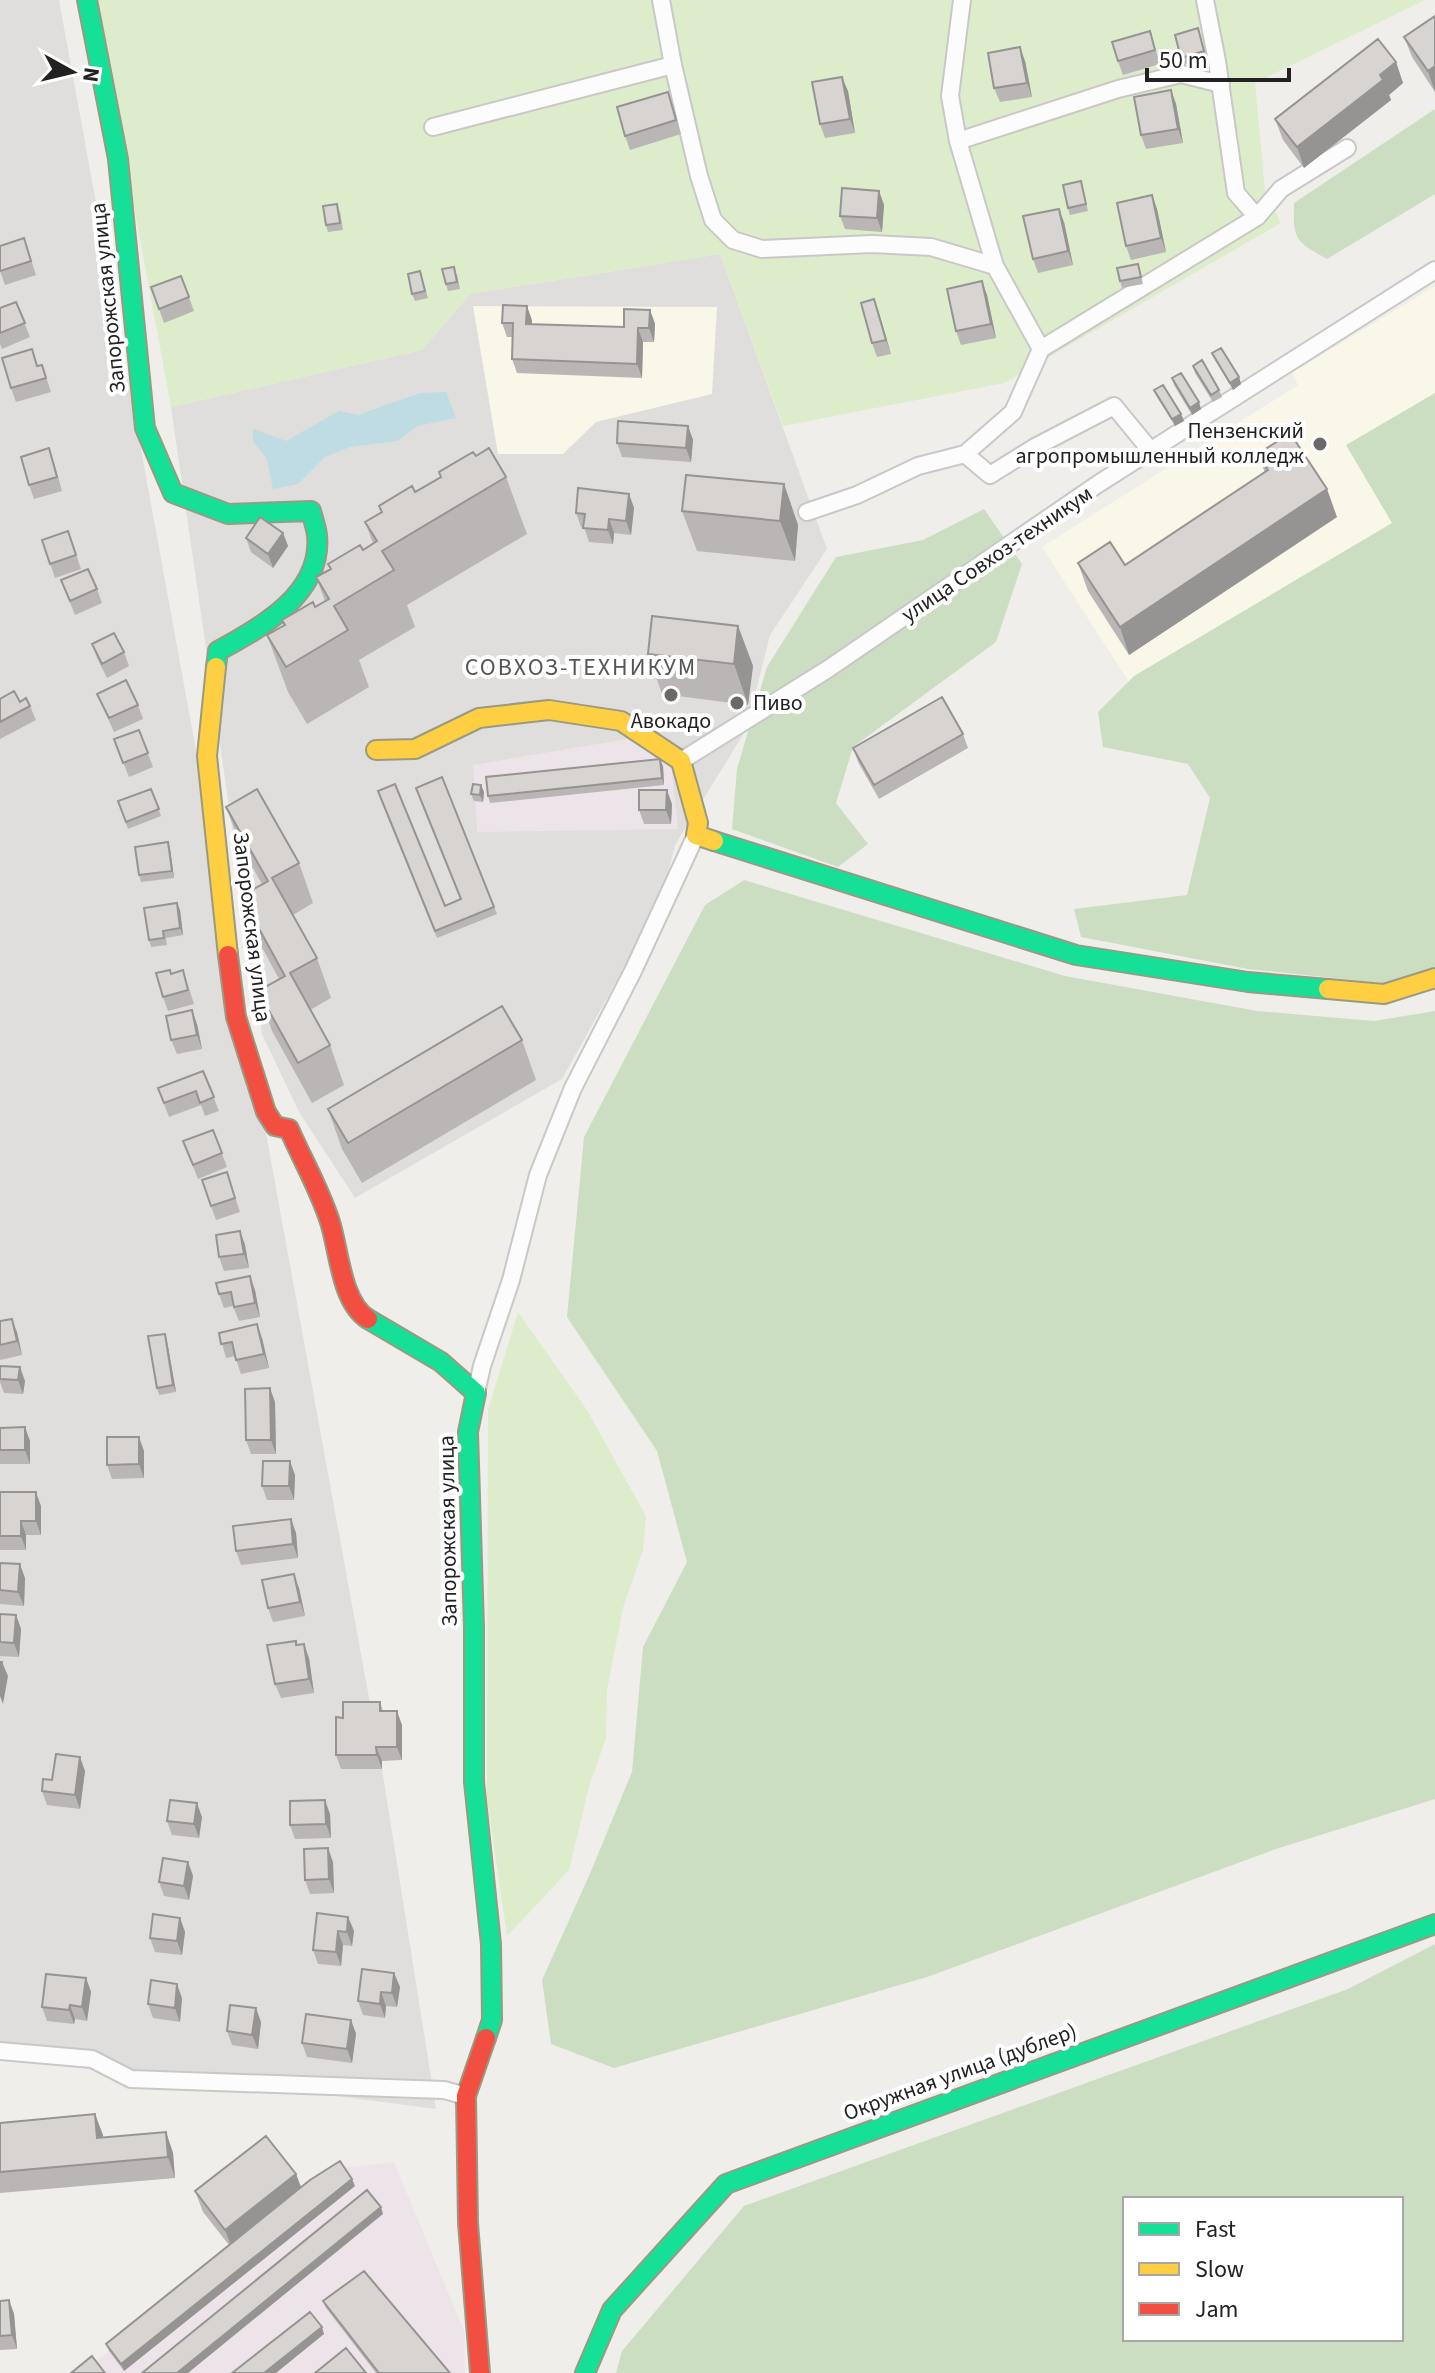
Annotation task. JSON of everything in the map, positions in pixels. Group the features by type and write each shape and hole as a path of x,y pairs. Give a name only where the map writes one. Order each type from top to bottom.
{"street":[{"name":"Запорожская улица","path":"87,0 118,159 145,428 173,493 228,514 311,511 319,532 315,565 295,600 259,629 218,651 207,756 236,1017 266,1112 275,1126 289,1129 321,1199 330,1221 340,1268 358,1313 441,1362 476,1393 468,1432 474,1627 474,1782 491,1944 492,2020 466,2096 468,2223 480,2373"},
{"path":"661,0 699,176 713,220 733,240 762,249 872,244 931,247 995,266"},
{"path":"962,0 950,96 958,141 995,266 1041,349"},
{"path":"1205,0 1221,84 1236,193 1257,217"},
{"path":"433,127 673,65"},
{"path":"958,141 1118,89 1181,74 1221,84"},
{"path":"807,512 857,495 918,466 965,454 1013,412 1041,349 1257,217 1281,189 1347,148"},
{"name":"улица Совхоз-техникум","path":"681,761 828,669 1151,451 1435,270"},
{"path":"965,454 990,475 1035,447 1114,406 1151,451"},
{"path":"376,750 415,749 479,718 549,710 621,721 681,761 698,823 696,835 633,971 573,1088 538,1175 511,1280 476,1393"},
{"path":"696,835 1076,955 1248,982 1384,994 1435,978"},
{"name":"Окружная улица (дублер)","path":"585,2373 612,2310 726,2184 1435,1924"},
{"path":"0,2051 92,2059 131,2079 444,2090 466,2096"}],"shaded area":[{"path":"0,0 59,0 382,1769 436,2109 0,2052"},
{"path":"720,254 827,549 770,635 746,730 675,845 660,903 562,1079 355,1198 299,1112 262,1034 171,407 422,350 470,294"},
{"name":"Пензенский агропромышленный колледж","path":"1435,286 1435,504 1138,696 1042,547 1298,385 1292,373"},
{"path":"473,306 717,307 712,394 596,422 563,454 498,454"},
{"path":"627,739 671,763 678,829 477,832 473,765"},
{"path":"394,2162 464,2331 465,2373 82,2373 233,2251 343,2168"}],"green space":[{"path":"96,0 1425,0 1255,83 1265,190 1281,223 1004,383 783,426 720,254 470,294 422,350 171,407"},
{"path":"1435,109 1435,194 1327,259 1302,243 1294,225 1294,203"},
{"path":"1435,393 1435,968 1390,984 1248,969 1081,937 1074,909 1187,895 1210,798 1188,764 1103,747 1098,712 1134,676 1392,523 1346,445"},
{"path":"984,509 1022,564 996,642 853,747 836,803 868,844 838,867 732,829 737,769 767,667 836,557 923,540"},
{"path":"744,880 1065,976 1257,1011 1374,1021 1435,1011 1435,1799 1279,1848 927,1977 614,2068 551,2044 542,1980 632,1772 643,1647 687,1562 657,1451 567,1317 584,1137 705,905"},
{"path":"518,1312 587,1410 646,1516 643,1550 623,1608 607,1690 606,1738 589,1787 569,1870 507,1936 487,1798 488,1410"},
{"path":"1435,1944 1435,2373 616,2373 622,2351 744,2206 1348,1989"}],"water":[{"path":"446,392 456,418 417,426 397,441 350,447 325,457 298,484 273,489 267,459 253,441 253,429 286,441 339,411 358,415 420,393"}],"building":[{"path":"1435,16 1435,66 1428,71 1404,37"},
{"path":"1198,28 1204,51 1181,58 1175,35"},
{"path":"1150,31 1155,50 1118,61 1112,42"},
{"path":"1378,39 1396,62 1380,75 1383,80 1297,147 1275,119"},
{"path":"1020,47 1027,83 994,88 988,53"},
{"path":"842,77 850,119 820,124 812,82"},
{"path":"1171,90 1178,129 1141,135 1134,97"},
{"path":"668,92 676,120 625,136 617,107"},
{"path":"1081,181 1086,204 1068,208 1063,185"},
{"path":"842,188 879,191 877,218 840,216"},
{"path":"1152,195 1161,238 1126,246 1117,203"},
{"path":"337,204 340,223 326,225 323,206"},
{"path":"1059,209 1068,251 1033,259 1023,216"},
{"path":"24,238 31,261 0,271 0,246"},
{"path":"1138,264 1141,277 1120,281 1117,268"},
{"path":"454,267 457,282 446,284 442,269"},
{"path":"420,271 425,291 412,294 408,274"},
{"path":"181,276 189,297 159,309 151,287"},
{"path":"982,281 991,324 956,331 947,289"},
{"path":"874,299 886,340 872,343 861,303"},
{"path":"16,302 25,323 0,333 0,308"},
{"path":"503,305 527,306 526,324 624,327 624,309 650,310 649,328 638,328 637,364 512,359 513,323 502,323"},
{"path":"1221,348 1239,377 1230,383 1212,353"},
{"path":"32,349 37,366 42,365 46,378 11,388 2,358"},
{"path":"1202,360 1219,390 1211,395 1193,366"},
{"path":"1181,373 1199,402 1190,408 1172,378"},
{"path":"1163,385 1181,414 1172,419 1154,390"},
{"path":"618,421 688,426 686,448 617,443"},
{"path":"1290,433 1327,489 1120,627 1078,563 1110,542 1125,565 1268,470 1258,454"},
{"path":"49,448 57,477 29,485 21,457"},
{"path":"489,448 506,477 382,551 394,570 334,606 348,630 286,667 267,635 285,625 282,620 313,602 315,607 329,599 316,577 331,569 328,564 360,545 363,550 377,541 365,522 382,512 379,506 412,486 415,492 441,477 439,472 473,452 476,456"},
{"path":"686,475 784,484 780,521 682,511"},
{"path":"578,488 629,494 626,521 609,519 608,530 583,528 585,514 576,513"},
{"path":"260,517 283,533 268,554 246,538"},
{"path":"68,531 76,555 50,564 42,540"},
{"path":"88,569 97,589 70,601 61,580"},
{"path":"652,616 738,626 734,664 648,654"},
{"path":"114,633 124,652 102,664 92,644"},
{"path":"126,680 138,705 109,718 97,694"},
{"path":"14,691 20,702 26,698 30,706 0,722 0,699"},
{"path":"942,697 963,734 874,785 853,748"},
{"path":"139,730 148,753 123,763 114,739"},
{"path":"660,759 662,778 488,796 486,777"},
{"path":"442,777 494,907 435,931 378,791 395,784 445,906 461,899 416,788"},
{"path":"473,784 481,785 480,795 471,794"},
{"path":"151,789 159,809 126,822 118,801"},
{"path":"257,789 299,863 272,878 317,958 290,973 330,1045 298,1063 258,991 285,976 241,896 268,881 226,807"},
{"path":"639,790 667,790 666,810 639,810"},
{"path":"168,842 172,871 139,875 135,847"},
{"path":"177,903 180,928 163,931 164,938 149,940 144,908"},
{"path":"170,970 171,974 183,970 188,990 163,997 156,973"},
{"path":"502,1006 522,1040 348,1143 328,1109"},
{"path":"192,1010 197,1035 171,1040 166,1016"},
{"path":"203,1071 214,1097 200,1103 196,1091 164,1103 158,1088"},
{"path":"213,1130 222,1153 193,1165 183,1141"},
{"path":"227,1172 235,1198 211,1206 202,1180"},
{"path":"240,1231 244,1254 219,1257 216,1235"},
{"path":"250,1276 255,1303 234,1307 231,1292 219,1294 216,1283"},
{"path":"12,1319 17,1341 0,1345 0,1321"},
{"path":"257,1324 264,1354 236,1360 232,1342 221,1344 219,1333"},
{"path":"165,1334 173,1385 157,1388 148,1336"},
{"path":"0,1366 20,1367 18,1380 0,1379"},
{"path":"270,1388 271,1440 246,1440 245,1389"},
{"path":"25,1427 25,1450 0,1450 0,1428"},
{"path":"107,1437 139,1437 139,1464 107,1465"},
{"path":"263,1461 290,1461 289,1486 262,1486"},
{"path":"0,1492 36,1492 36,1521 21,1521 21,1536 0,1536"},
{"path":"291,1519 293,1544 236,1551 233,1526"},
{"path":"0,1563 20,1564 18,1592 0,1590"},
{"path":"294,1574 300,1602 268,1608 262,1580"},
{"path":"0,1614 16,1615 14,1643 0,1642"},
{"path":"296,1641 296,1645 304,1644 309,1679 275,1684 267,1645"},
{"path":"343,1702 380,1702 380,1711 397,1711 397,1747 376,1747 377,1755 336,1755 336,1717 343,1718"},
{"path":"56,1754 80,1757 75,1795 42,1791 43,1779 52,1780"},
{"path":"170,1800 197,1803 194,1824 167,1821"},
{"path":"325,1800 326,1824 290,1825 290,1801"},
{"path":"328,1848 329,1879 305,1880 304,1849"},
{"path":"163,1858 188,1862 184,1886 159,1882"},
{"path":"317,1913 348,1917 347,1932 338,1931 336,1952 313,1950"},
{"path":"153,1914 180,1918 177,1941 150,1938"},
{"path":"362,1969 394,1973 392,1993 381,1992 380,2004 358,2001"},
{"path":"46,1974 86,1978 82,2007 70,2005 69,2010 42,2007"},
{"path":"151,1980 177,1984 175,2008 148,2004"},
{"path":"230,2005 256,2008 252,2035 227,2031"},
{"path":"306,2014 351,2020 347,2049 302,2043"},
{"path":"95,2114 97,2138 166,2132 168,2157 0,2172 0,2123"},
{"path":"266,2136 296,2174 225,2230 195,2191"},
{"path":"340,2161 352,2179 121,2364 106,2344 310,2180"},
{"path":"367,2190 381,2207 177,2373 142,2373"},
{"path":"364,2271 450,2373 379,2373 323,2301"},
{"path":"9,2300 12,2335 0,2336 0,2301"},
{"path":"310,2312 322,2327 264,2373 232,2373"},
{"path":"346,2348 366,2373 315,2373"},
{"path":"92,2356 105,2373 71,2373"}],"traffic: fast":[{"path":"87,0 118,159 145,428 173,493 228,514 311,511 317,532 316,556 300,591 270,619 218,651 216,667"},
{"path":"714,841 1076,955 1248,982 1328,989"},
{"path":"368,1319 441,1362 476,1393 468,1432 474,1627 474,1782 491,1944 492,2020 486,2038"},
{"path":"585,2373 612,2310 726,2184 1435,1924"}],"traffic: slow":[{"path":"216,667 207,756 228,955"},
{"path":"376,750 415,749 479,718 549,710 621,721 681,761 698,823 696,835 714,841"},
{"path":"1328,989 1384,994 1435,978"}],"traffic: jam":[{"path":"228,955 236,1017 266,1112 275,1126 289,1129 326,1210 346,1288 359,1311 368,1319"},
{"path":"480,2373 468,2223 466,2096 486,2038"}],"place":[{"name":"Пензенский агропромышленный колледж","path":"1320,444"},
{"name":"Авокадо","path":"671,695"},
{"name":"Пиво","path":"737,703"}],"district":[{"name":"СОВХОЗ-ТЕХНИКУМ","path":"581,667"}]}
